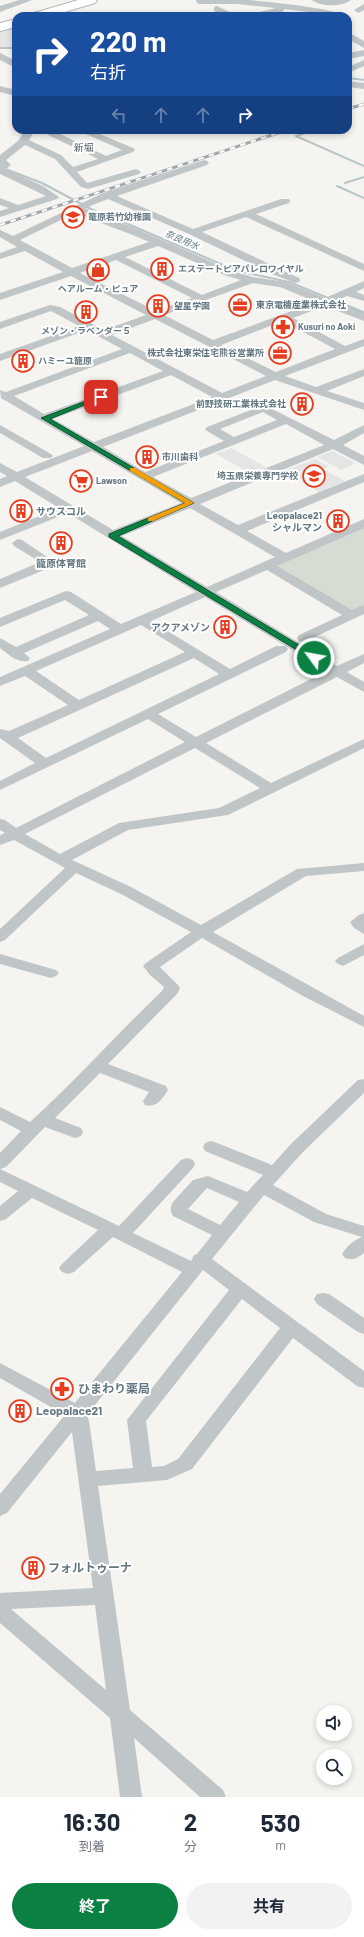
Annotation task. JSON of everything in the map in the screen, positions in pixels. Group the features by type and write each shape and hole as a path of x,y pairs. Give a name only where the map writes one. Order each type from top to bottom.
{"highway":[{"path":"64,12 91,0"},
{"path":"0,27 12,24"}],"street":[{"path":"0,0 22,1"},
{"path":"200,0 246,2 322,12"},
{"path":"200,0 223,12"},
{"path":"317,0 336,3 347,0"},
{"path":"0,9 22,1"},
{"path":"217,9 246,2"},
{"path":"270,12 289,7"},
{"path":"352,37 362,42"},
{"path":"352,55 364,53"},
{"path":"0,56 12,63"},
{"path":"352,68 364,63"},
{"path":"352,69 364,70"},
{"path":"0,88 12,84"},
{"path":"352,84 364,86"},
{"path":"0,88 12,92"},
{"path":"1,168 6,165 1,160 4,151 28,136 43,134"},
{"path":"53,134 124,176"},
{"path":"71,171 104,163 130,150 92,134"},
{"path":"28,136 58,157 84,186 136,172"},
{"path":"12,240 106,195 204,163"},
{"path":"0,214 54,197 1,168"},
{"path":"106,195 193,232 276,272 341,295 364,298"},
{"path":"0,201 17,208"},
{"path":"193,232 285,201"},
{"path":"82,206 101,220 158,242 217,268 252,280 282,284 364,318"},
{"path":"247,214 364,268"},
{"path":"0,233 154,315 276,377 364,407"},
{"path":"0,297 158,242"},
{"path":"0,256 26,247"},
{"path":"117,256 200,298"},
{"path":"103,334 252,280"},
{"path":"213,344 285,318 364,284"},
{"path":"0,326 50,308 56,309 222,398"},
{"path":"285,318 345,350"},
{"path":"0,358 89,326"},
{"path":"0,483 364,342"},
{"path":"2,394 132,349"},
{"path":"44,418 172,371"},
{"path":"316,391 364,372"},
{"path":"351,377 364,382"},
{"path":"2,394 284,557"},
{"path":"234,441 211,428 264,408 364,460"},
{"path":"144,476 287,420"},
{"path":"0,428 47,456"},
{"path":"112,535 334,444 364,428"},
{"path":"0,467 364,688"},
{"path":"238,530 364,478"},
{"path":"0,536 68,509"},
{"path":"0,682 364,523"},
{"path":"0,584 50,563 18,543"},
{"path":"267,565 352,615"},
{"path":"0,623 66,595 119,630"},
{"path":"304,638 364,609"},
{"path":"15,652 98,616"},
{"path":"141,620 229,674"},
{"path":"0,642 15,652 30,669 77,706"},
{"path":"0,786 281,649"},
{"path":"4,735 77,706 194,653"},
{"path":"0,841 364,658"},
{"path":"149,714 271,789"},
{"path":"4,735 45,764"},
{"path":"60,860 124,826 223,812 364,743"},
{"path":"0,823 14,834 60,860 143,899 364,1022"},
{"path":"0,937 74,867"},
{"path":"0,1163 98,1066 132,1029 169,994 172,988 170,984 154,972 151,966 200,932 302,872 364,867"},
{"path":"364,918 358,922 364,929"},
{"path":"343,961 364,949"},
{"path":"0,959 51,973"},
{"path":"98,1066 160,1090 151,1101"},
{"path":"0,1508 196,1264 250,1200 317,1128 364,1084"},
{"path":"0,1113 38,1125 75,1132"},
{"path":"211,1147 274,1173"},
{"path":"68,1268 116,1232 187,1164"},
{"path":"0,1175 116,1232 196,1264 240,1289 291,1327 361,1373"},
{"path":"223,1233 179,1212 179,1206 199,1184 208,1182 250,1200"},
{"path":"262,1187 320,1218 364,1232"},
{"path":"0,1215 30,1190"},
{"path":"144,1475 136,1420 240,1289"},
{"path":"323,1299 364,1327"},
{"path":"88,1479 168,1473 185,1464 291,1327"},
{"path":"0,1370 76,1412 80,1421 131,1797"},
{"path":"0,1601 104,1596"},
{"path":"0,1611 215,1797"}],"shaded area":[{"path":"12,27 12,47 0,47 0,30"},
{"path":"231,448 266,467 250,473 216,454"},
{"path":"332,451 356,463 341,470 317,457"},
{"name":"埼玉県栄養専門学校","path":"315,459 329,466 323,469 345,481 319,492 283,471"},
{"path":"364,527 364,606 355,610 349,610 277,568 277,565"}],"waterway":[{"path":"0,48 12,48"},
{"path":"352,78 364,80"},
{"path":"302,134 296,136 364,166"},
{"name":"奈良用水","path":"0,167 42,183 106,217 128,224 237,271 289,282 348,306"},
{"path":"345,183 364,177"},
{"path":"337,186 364,198"},
{"name":"奈良用水","path":"345,305 364,313"}],"railway":[{"path":"352,108 364,104"},
{"path":"0,225 275,134"}],"slow traffic":[{"path":"132,470 190,503 151,519"}],"place":[{"name":"篭原若竹幼稚園","path":"73,217"},
{"name":"エステートピアパレロワイヤル","path":"162,269"},
{"name":"ヘアルーム・ピュア","path":"98,270"},
{"name":"東京電機産業株式会社","path":"240,305"},
{"name":"望星学園","path":"158,306"},
{"name":"メゾン・ラベンダー５","path":"86,312"},
{"name":"Kusuri no Aoki","path":"283,327"},
{"name":"株式会社東栄住宅熊谷営業所","path":"280,353"},
{"name":"ハミーユ籠原","path":"23,361"},
{"name":"前野技研工業株式会社","path":"302,404"},
{"name":"市川歯科","path":"147,457"},
{"name":"埼玉県栄養専門学校","path":"314,476"},
{"name":"Lawson","path":"81,481"},
{"name":"サウスコル","path":"21,511"},
{"name":"Leopalace21 シャルマン","path":"338,521"},
{"name":"籠原体育館","path":"61,543"},
{"name":"アクアメゾン","path":"225,627"},
{"name":"ひまわり薬局","path":"62,1389"},
{"name":"Leopalace21","path":"20,1411"},
{"name":"フォルトゥーナ","path":"33,1568"}],"district":[{"name":"新堀","path":"84,147"}],"route":[{"path":"101,397 44,418 190,503 112,535 314,658"}]}
